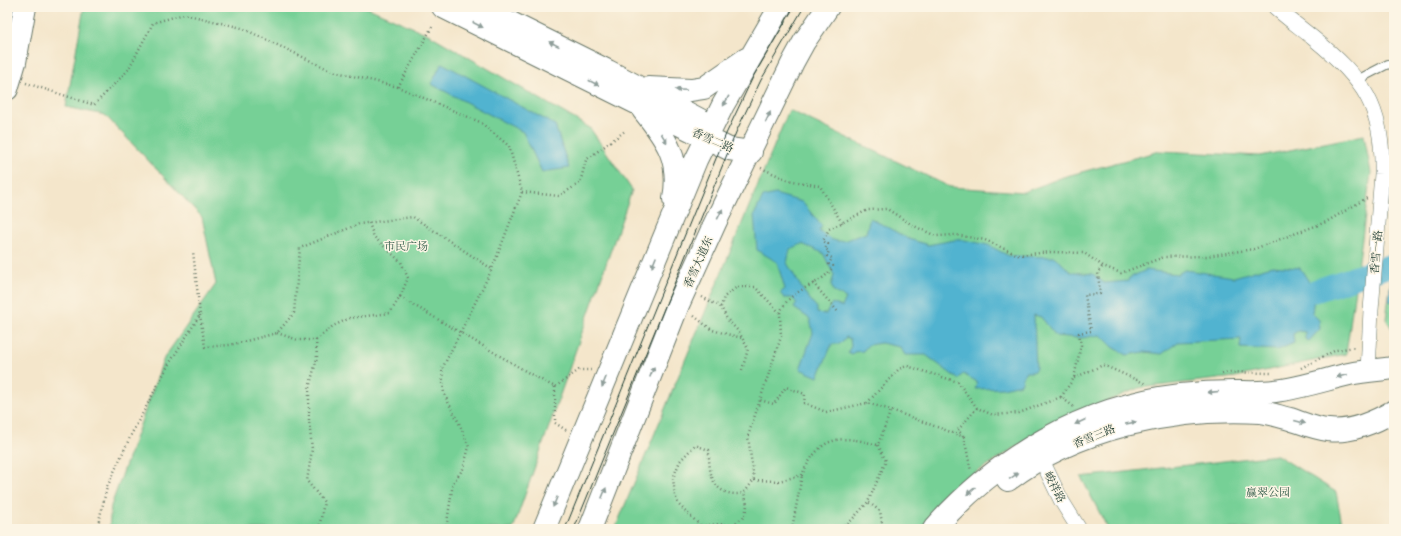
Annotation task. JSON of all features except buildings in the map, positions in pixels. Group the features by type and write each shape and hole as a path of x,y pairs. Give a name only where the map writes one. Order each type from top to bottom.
{"street":[{"path":"8,84 25,7"},
{"name":"香雪二路","path":"443,7 640,97"},
{"name":"香雪二路","path":"479,7 640,97 709,132 734,138 755,160"},
{"path":"544,529 709,132 780,7"},
{"name":"香雪大道东","path":"590,529 678,305 715,222 755,160 793,62 804,42 828,7"},
{"name":"香雪一路","path":"1275,7 1344,64 1370,99 1380,133 1383,153 1368,371"},
{"path":"669,226 676,187 675,162 666,140 640,97 679,90 704,88 752,55"},
{"name":"香雪三路","path":"934,529 948,512 984,480 1038,452 1111,409 1148,394 1274,391 1368,371 1394,368"},
{"name":"香雪三路","path":"952,529 984,499 1013,477 1038,452 1119,426 1197,412 1262,412 1328,430 1362,427 1394,411"},
{"name":"峻祥路","path":"1038,452 1061,500 1078,529"}],"lane":[{"path":"1357,80 1388,64 1394,66"}],"path":[{"path":"8,84 94,105 128,70 153,23 184,14 242,28 332,71 398,87 480,122 509,146 522,192 492,269 442,369 444,394 460,424 469,447 462,469 453,483 446,529"},
{"path":"398,87 432,27"},
{"path":"522,192 559,196 580,183 586,160 625,131"},
{"path":"755,160 788,180 820,186 842,223"},
{"path":"744,492 747,505 745,516 732,526 719,524 701,527 679,505 675,496 673,478 680,461 696,446 709,450 711,478 717,486 726,492 736,495 744,492 754,480 748,436 781,337 780,313 784,303 800,290 829,274 833,266 829,264 832,258 827,256 829,251 825,249 828,244 823,241 829,229 868,210 887,209 914,226 936,236 956,234 985,240 1018,255 1052,252 1084,253 1103,266 1121,273 1164,257 1207,256 1254,249 1326,222 1381,189"},
{"path":"277,333 294,313 300,248 359,224 413,218 492,269"},
{"path":"194,251 200,316 205,347 230,345 277,333 298,340 316,340 333,326 350,318 390,313 400,297 408,278 401,262 374,237 369,223"},
{"path":"867,403 899,369 907,366 958,382 977,408 993,415 1019,413 1061,397 1074,378 1080,345 1079,333 1091,331 1085,295 1100,294 1098,272 1103,266"},
{"path":"813,282 839,313"},
{"path":"721,307 724,297 737,287 755,288 780,313"},
{"path":"400,297 555,387"},
{"path":"702,297 721,307 727,320 748,349 742,370"},
{"path":"97,529 107,487 132,433 169,364 200,316"},
{"path":"694,316 712,330 742,339"},
{"path":"316,340 317,358 309,388 309,420 312,449 307,481 324,502 319,529"},
{"path":"1296,370 1336,350 1355,347"},
{"path":"1074,378 1103,364 1148,394"},
{"path":"555,387 579,370 594,370"},
{"path":"1215,377 1228,372 1274,373"},
{"path":"555,387 555,423 568,432"},
{"path":"760,400 774,404 786,387 805,394 804,403 826,412 867,403 892,410 964,437"},
{"path":"1061,397 1078,410"},
{"path":"971,472 964,437 958,430 977,408"},
{"path":"878,445 892,410"},
{"path":"792,529 802,475 809,460 822,445 837,440 856,439 878,445 886,461 868,502 848,524 837,529"},
{"path":"754,480 779,481 802,475"},
{"path":"868,502 880,512 884,529"}],"green space":[{"name":"市民广场","path":"84,7 366,7 430,35 590,128 632,190 513,529 109,529 111,506 164,358 216,284 202,217 105,115 66,107"},
{"path":"789,110 950,187 1024,192 1063,177 1160,151 1260,156 1364,135 1371,173 1346,354 1235,377 1139,388 1069,417 1013,449 966,479 920,529 615,529"},
{"path":"1394,255 1394,332 1386,319"},
{"name":"赢翠公园","path":"1277,455 1336,492 1343,529 1108,529 1081,477"}],"water":[{"path":"442,63 555,125 569,168 542,172 523,132 431,84"},
{"path":"775,194 802,202 822,226 819,231 837,241 847,240 866,233 870,218 909,239 928,245 960,239 988,245 1009,256 1055,257 1071,272 1093,274 1104,283 1128,281 1129,278 1146,270 1177,274 1185,270 1234,277 1272,266 1300,268 1315,291 1312,313 1319,320 1320,329 1309,341 1305,339 1305,332 1298,331 1293,334 1294,343 1278,350 1240,348 1241,339 1178,342 1162,354 1144,352 1127,355 1113,347 1101,335 1081,338 1056,336 1041,317 1034,315 1036,368 1033,372 1025,372 1021,384 1003,388 975,389 977,385 976,381 963,374 958,379 926,355 905,355 900,347 881,343 868,345 863,351 854,352 852,354 848,352 851,346 850,339 846,337 840,344 832,344 818,377 800,369 813,333 810,319 794,308 797,303 792,298 784,298 780,293 785,289 777,262 757,250 754,215 763,197","holes":["802,244 823,253 834,275 831,285 834,292 846,298 842,307 832,303 826,314 817,313 817,308 804,292 787,263 790,249"]},
{"path":"1394,243 1394,302 1389,301"}],"waterway":[{"path":"1315,291 1392,265"}],"tram line":[{"path":"565,529 726,134 753,77 794,7"},
{"path":"574,529 737,130 761,80 804,7"}]}
